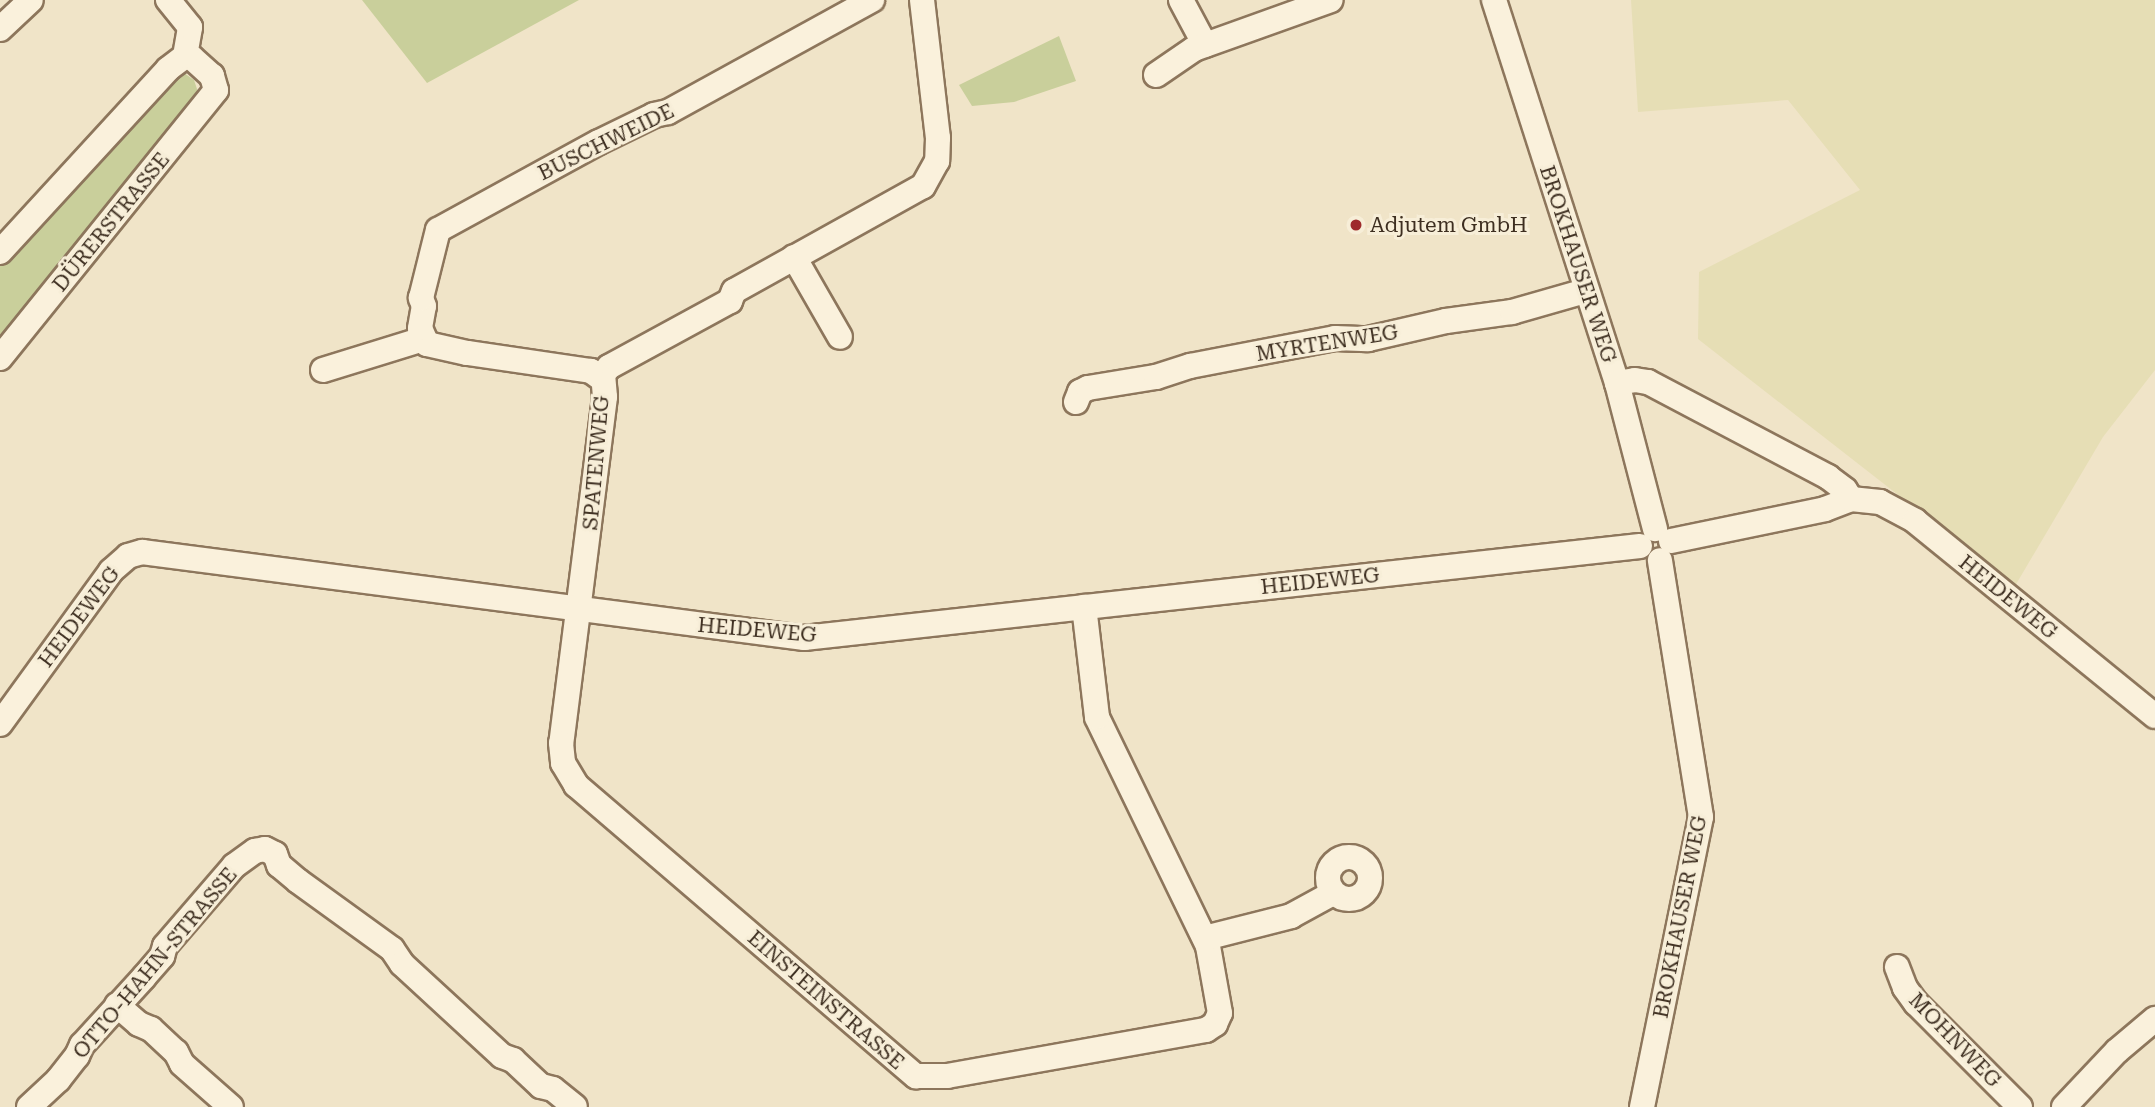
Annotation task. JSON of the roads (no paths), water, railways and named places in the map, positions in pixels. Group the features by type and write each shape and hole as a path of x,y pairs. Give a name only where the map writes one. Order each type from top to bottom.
{"street":[{"path":"0,29 31,0"},
{"path":"0,252 167,69 185,56 190,27 168,0"},
{"name":"BUSCHWEIDE","path":"423,339 420,328 421,299 429,256 439,230 599,142 654,115 668,112 872,0"},
{"name":"SPATENWEG","path":"579,609 605,397 601,379 609,367 730,301 734,291 923,186 937,161 938,138 922,0"},
{"path":"1181,0 1205,45"},
{"path":"1156,75 1205,45 1331,0"},
{"name":"BROKHAUSER WEG","path":"1494,0 1585,291 1617,383 1657,544 1701,817 1643,1107"},
{"name":"DÜRERSTRASSE","path":"0,358 216,90 212,76 198,62 185,56"},
{"path":"794,257 840,337"},
{"name":"MYRTENWEG","path":"1076,402 1080,392 1088,388 1156,377 1190,366 1335,338 1368,339 1446,321 1512,313 1585,291"},
{"path":"323,370 423,339 438,348 591,371 601,379"},
{"path":"1617,383 1635,380 1648,382 1828,477 1845,490 1851,499"},
{"name":"HEIDEWEG","path":"0,724 111,571 128,556 142,552 804,638 1657,544 1825,509 1851,499 1880,502 1915,521 2155,716"},
{"name":"EINSTEINSTRASSE","path":"579,609 561,743 567,775 916,1076 947,1076 1211,1027 1217,1019 1219,1007 1205,938 1097,717 1084,607"},
{"name":"OTTO-HAHN-STRASSE","path":"29,1107 58,1080 82,1045 162,956 165,946 234,866 255,851 270,850 279,865 392,950 402,964 466,1020 473,1031 492,1048 575,1107"},
{"path":"1205,938 1292,916 1333,892"},
{"name":"MOHNWEG","path":"1897,967 1905,988 1916,1003 2021,1107"},
{"path":"117,1005 151,1029 176,1052 182,1063 231,1107"},
{"path":"2064,1107 2118,1051 2155,1019"}],"place":[{"name":"Adjutem GmbH","path":"1356,225"}]}
